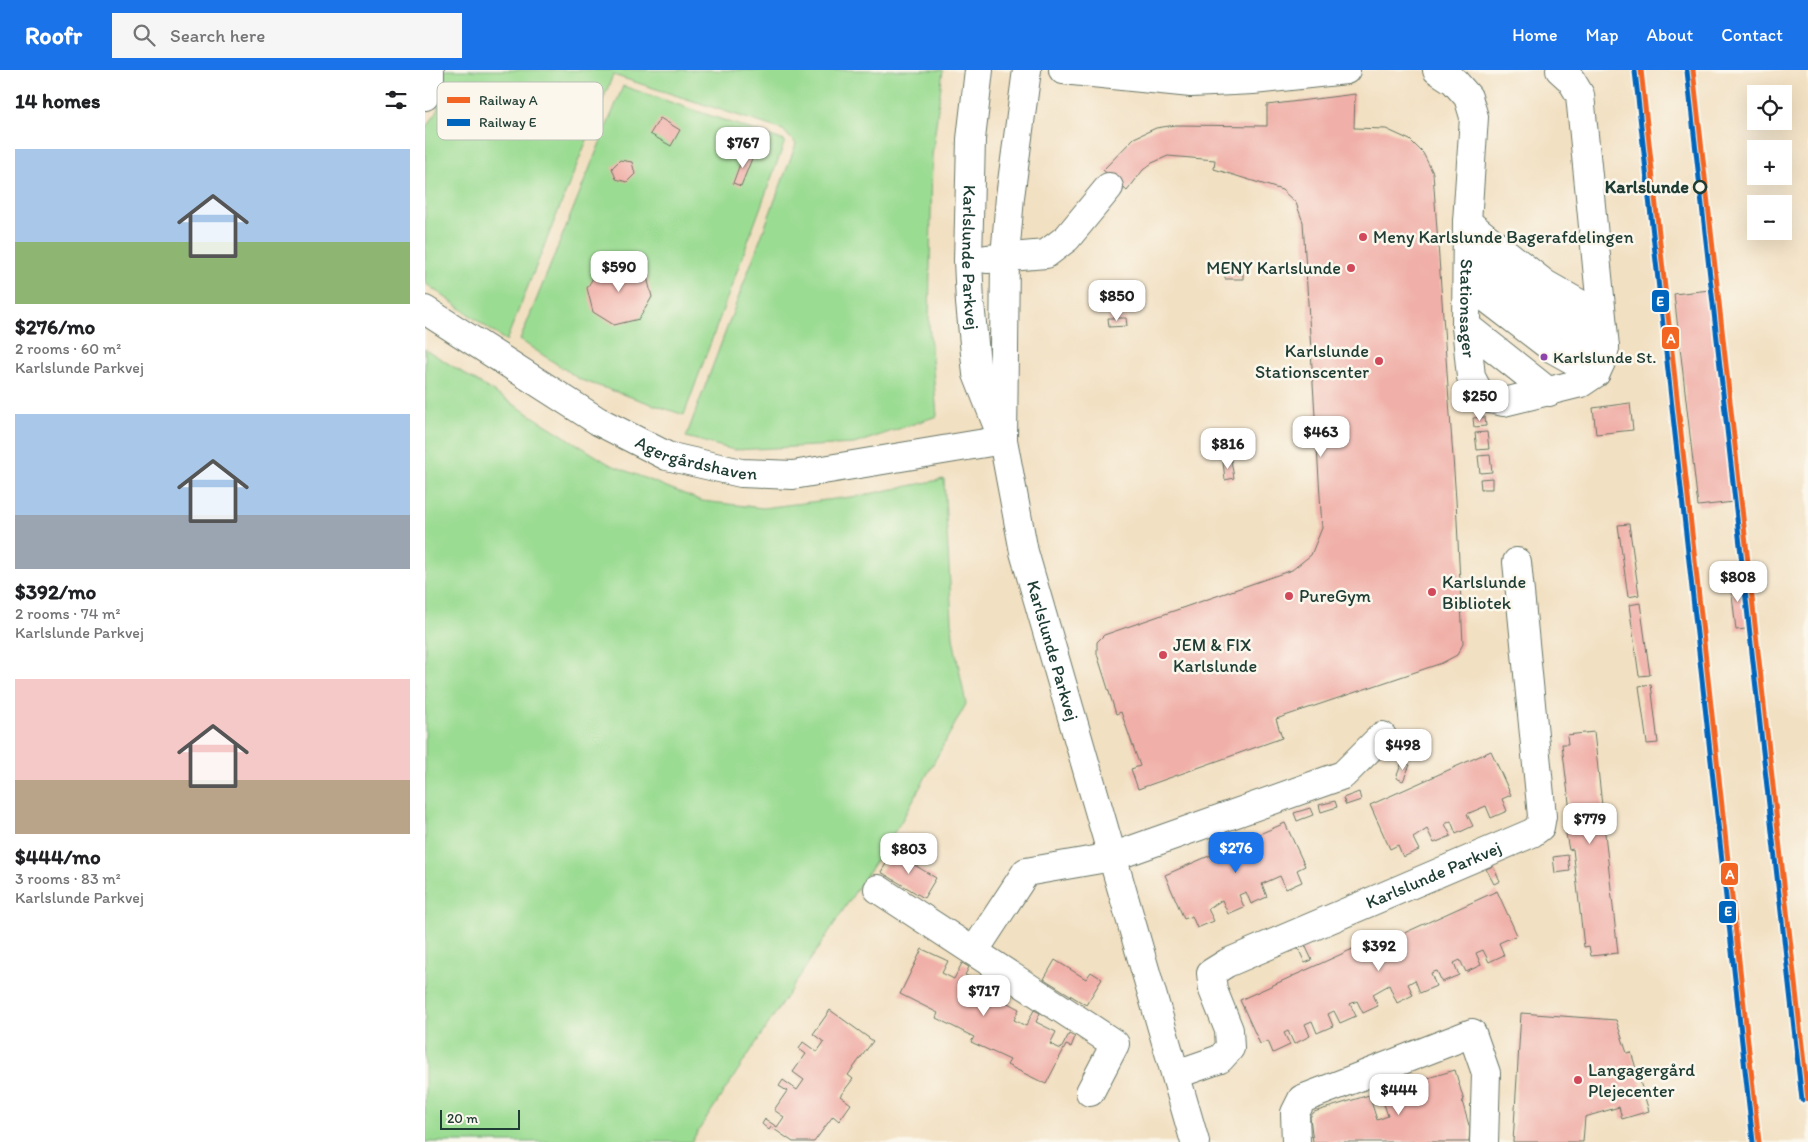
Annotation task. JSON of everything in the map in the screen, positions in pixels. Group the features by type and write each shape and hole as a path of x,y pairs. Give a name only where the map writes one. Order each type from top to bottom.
{"street":[{"path":"425,96 430,87 430,70"},
{"name":"Karlslunde Parkvej","path":"979,70 971,139 968,260 977,374 1003,440"},
{"name":"Karlslunde Parkvej","path":"1027,70 1010,197 1005,257 1003,440 1024,552 1177,1074 1195,1142"},
{"path":"1063,70 1191,83 1346,70"},
{"name":"Stationsager","path":"1437,70 1454,81 1468,98 1474,117 1467,222 1468,253 1465,326 1471,377 1480,394 1490,399 1504,402 1581,383 1595,373"},
{"path":"1467,283 1553,349 1595,373 1602,360 1605,347 1580,95 1571,80 1560,70"},
{"path":"968,260 1046,254 1067,238 1109,187"},
{"path":"1467,222 1545,284 1601,316"},
{"path":"1468,253 1549,315 1605,347"},
{"name":"Agergårdshaven","path":"425,310 598,421 667,456 741,473 793,475 1003,440"},
{"path":"1465,326 1549,392"},
{"name":"Karlslunde Parkvej","path":"1177,1074 1220,1060 1230,1048 1229,1030 1213,990 1211,973 1227,962 1532,833 1540,826 1542,816 1517,562"},
{"path":"975,950 1026,872 1112,857 1343,775 1382,736"},
{"path":"878,889 975,950 1115,1044 1090,1092"},
{"path":"1296,1142 1295,1113 1303,1099 1472,1033 1486,1073 1484,1142"}],"green space":[{"path":"444,70 943,70 932,156 929,324 937,416 854,444 734,450 686,437 796,144 783,130 613,75 603,100 603,82 442,82"},
{"path":"623,86 785,141 684,415 581,380 520,340 601,140 603,140 603,135"},
{"path":"437,113 437,140 587,140 506,341 425,283 425,128"},
{"path":"425,349 609,464 702,501 763,508 858,496 944,479 953,638 966,704 901,822 691,1142 425,1142"}],"building":[{"name":"Karlslunde Stationscenter","path":"1355,94 1354,128 1386,129 1410,140 1423,153 1433,173 1456,500 1463,644 1457,655 1442,663 1276,719 1282,738 1138,789 1131,769 1140,766 1121,712 1116,714 1097,654 1097,642 1104,635 1292,570 1311,555 1322,528 1303,222 1296,203 1282,190 1214,169 1215,160 1168,156 1152,163 1143,170 1127,191 1103,170 1134,138 1156,128 1176,125 1267,126 1267,105"},
{"path":"660,118 680,130 671,146 650,134"},
{"path":"744,153 753,156 741,186 733,183"},
{"path":"620,160 632,162 635,174 627,182 616,179 612,168"},
{"path":"624,260 646,273 652,297 639,319 614,325 593,312 587,288 600,266"},
{"path":"1243,270 1243,279 1225,279 1225,271"},
{"path":"1710,290 1734,502 1698,506 1674,294"},
{"path":"1108,318 1126,318 1127,326 1109,327"},
{"path":"1630,403 1633,430 1596,434 1593,408"},
{"path":"1485,417 1486,426 1474,427 1473,418"},
{"path":"1487,432 1489,449 1477,450 1475,433"},
{"path":"1490,455 1492,472 1480,473 1478,456"},
{"path":"1231,460 1234,478 1225,480 1223,462"},
{"path":"1492,478 1492,489 1481,489 1480,479"},
{"path":"1629,524 1639,595 1628,597 1618,525"},
{"path":"1740,576 1746,629 1736,630 1730,577"},
{"path":"1640,603 1650,675 1639,676 1629,605"},
{"path":"1651,684 1658,743 1647,744 1639,686"},
{"path":"1594,732 1618,953 1591,956 1589,946 1584,947 1573,849 1569,850 1565,829 1572,828 1562,744 1568,744 1567,735"},
{"path":"1491,751 1511,795 1502,799 1507,811 1491,818 1486,806 1467,814 1473,826 1456,834 1451,821 1445,824 1451,836 1434,843 1427,829 1413,838 1419,850 1403,857 1398,845 1390,849 1370,805"},
{"path":"1402,762 1410,765 1403,781 1396,778"},
{"path":"1359,792 1361,800 1346,805 1343,798"},
{"path":"1335,801 1337,807 1321,812 1319,805"},
{"path":"1310,808 1313,815 1297,821 1294,813"},
{"path":"1285,823 1305,866 1297,870 1302,882 1286,889 1280,876 1262,884 1267,897 1251,904 1246,892 1239,895 1244,907 1228,914 1222,900 1208,909 1214,921 1197,928 1192,916 1184,919 1165,875"},
{"path":"893,852 936,878 924,898 881,872"},
{"path":"1568,855 1570,871 1555,873 1553,857"},
{"path":"1493,866 1500,881 1494,884 1486,869"},
{"path":"1497,891 1517,935 1499,943 1504,955 1489,962 1483,950 1476,953 1481,965 1466,972 1460,960 1454,963 1459,975 1442,982 1437,971 1431,973 1436,986 1420,993 1415,980 1408,984 1413,995 1397,1003 1389,985 1373,994 1378,1006 1363,1013 1357,1001 1350,1004 1356,1016 1340,1023 1334,1011 1328,1014 1333,1026 1317,1033 1312,1021 1305,1024 1310,1036 1294,1044 1288,1031 1284,1033 1290,1045 1273,1053 1268,1041 1260,1044 1240,1000 1377,938 1380,944"},
{"path":"1305,945 1312,960 1305,963 1298,948"},
{"path":"922,949 948,961 942,973 954,979 962,963 969,967 965,975 984,984 978,996 990,1002 998,987 1005,990 1000,999 1019,1009 1014,1020 1026,1026 1034,1010 1040,1013 1036,1022 1056,1032 1050,1044 1061,1049 1069,1034 1075,1037 1071,1047 1066,1045 1046,1084 1007,1065 1010,1060 971,1042 974,1037 936,1018 938,1013 900,994"},
{"path":"1055,960 1086,979 1091,972 1102,979 1086,1005 1044,979"},
{"path":"830,1010 873,1041 848,1075 853,1079 840,1096 851,1104 839,1121 833,1116 814,1142 793,1142 771,1127 769,1130 762,1124 765,1119 777,1127 784,1117 774,1110 787,1091 779,1086 783,1080 797,1090 804,1080 793,1072 806,1054 799,1049 803,1042 817,1052 824,1042 813,1034"},
{"name":"Langagergård Plejecenter","path":"1521,1013 1616,1020 1627,1053 1631,1052 1649,1111 1622,1119 1619,1107 1585,1117 1583,1142 1513,1142"},
{"path":"1455,1070 1470,1129 1469,1142 1313,1142 1310,1117 1314,1112 1369,1095 1377,1120 1388,1116 1380,1092"}],"rail line":[{"name":"A","path":"1641,70 1759,1142"},
{"name":"A","path":"1693,70 1808,1099"},
{"name":"E","path":"1635,71 1753,1142"},
{"name":"E","path":"1687,71 1802,1100"}],"place":[{"name":"Karlslunde","path":"1700,187"},
{"name":"Meny Karlslunde Bagerafdelingen","path":"1363,237"},
{"name":"MENY Karlslunde","path":"1351,268"},
{"name":"Karlslunde St.","path":"1544,357"},
{"name":"Karlslunde Stationscenter","path":"1379,361"},
{"name":"Karlslunde Bibliotek","path":"1432,592"},
{"name":"PureGym","path":"1289,596"},
{"name":"JEM & FIX Karlslunde","path":"1163,655"},
{"name":"Langagergård Plejecenter","path":"1578,1080"}]}
